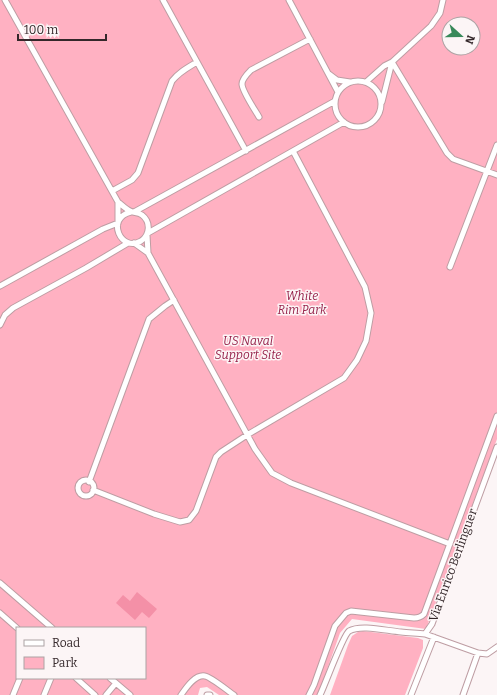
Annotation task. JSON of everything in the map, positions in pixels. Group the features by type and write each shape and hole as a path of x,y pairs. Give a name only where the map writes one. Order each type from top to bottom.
{"street":[{"path":"5,0 118,202 132,212 142,215 146,219 148,223 148,253"},
{"path":"164,0 246,151"},
{"path":"289,0 338,92"},
{"path":"366,82 384,66 392,62 431,26 440,13 443,0"},
{"path":"259,116 244,92 242,84 244,77 250,70 310,40"},
{"path":"112,191 132,180 138,173 172,81 177,74 197,62"},
{"path":"380,109 381,102 377,90 366,82 355,80 343,86 338,92 335,102 339,117 351,126 358,127 372,122 380,109 392,62"},
{"path":"392,62 447,153 453,159 497,175"},
{"path":"328,74 337,80 350,82"},
{"path":"0,286 118,222 124,215 335,102"},
{"path":"0,325 5,314 13,308 128,243 142,241 147,234 344,122"},
{"path":"450,266 497,145"},
{"path":"93,490 154,514 180,522 189,520 196,511 216,456 247,435 344,378 357,360 366,341 371,313 365,287 293,151"},
{"path":"118,202 117,228 120,237 128,243"},
{"path":"134,243 148,253 255,450 272,473 291,484 450,544"},
{"path":"89,482 149,319 174,300"},
{"path":"310,695 335,626 346,613 351,611 414,618 421,617 424,614 497,416"},
{"name":"Via Enrico Berlinguer","path":"320,695 346,634 350,630 364,628 425,634 432,624 497,446"},
{"path":"85,481 92,484 93,490 86,496 82,495 78,487 80,483 85,481"},
{"path":"0,584 51,627"},
{"path":"0,613 16,627"},
{"path":"425,634 478,653 487,654 497,647"},
{"name":"Via Enrico Berlinguer","path":"411,695 434,637"},
{"path":"463,695 478,653"},
{"path":"181,695 190,683 198,677 205,676 234,695"},
{"path":"13,695 20,679"},
{"path":"44,695 51,679"},
{"path":"77,679 95,695"},
{"path":"111,679 130,695"},
{"path":"106,695 116,683"}],"green space":[{"name":"US Naval Support Site","path":"0,0 497,0 497,439 426,629 352,619 340,633 318,695 219,695 207,687 200,688 198,695 0,695"},
{"path":"363,631 418,638 423,640 423,648 405,695 330,695 352,636"}],"shaded area":[{"path":"137,592 157,609 149,618 142,612 135,620 116,603 123,595 130,601"}],"park label":[{"name":"White Rim Park","path":"302,303"}]}
